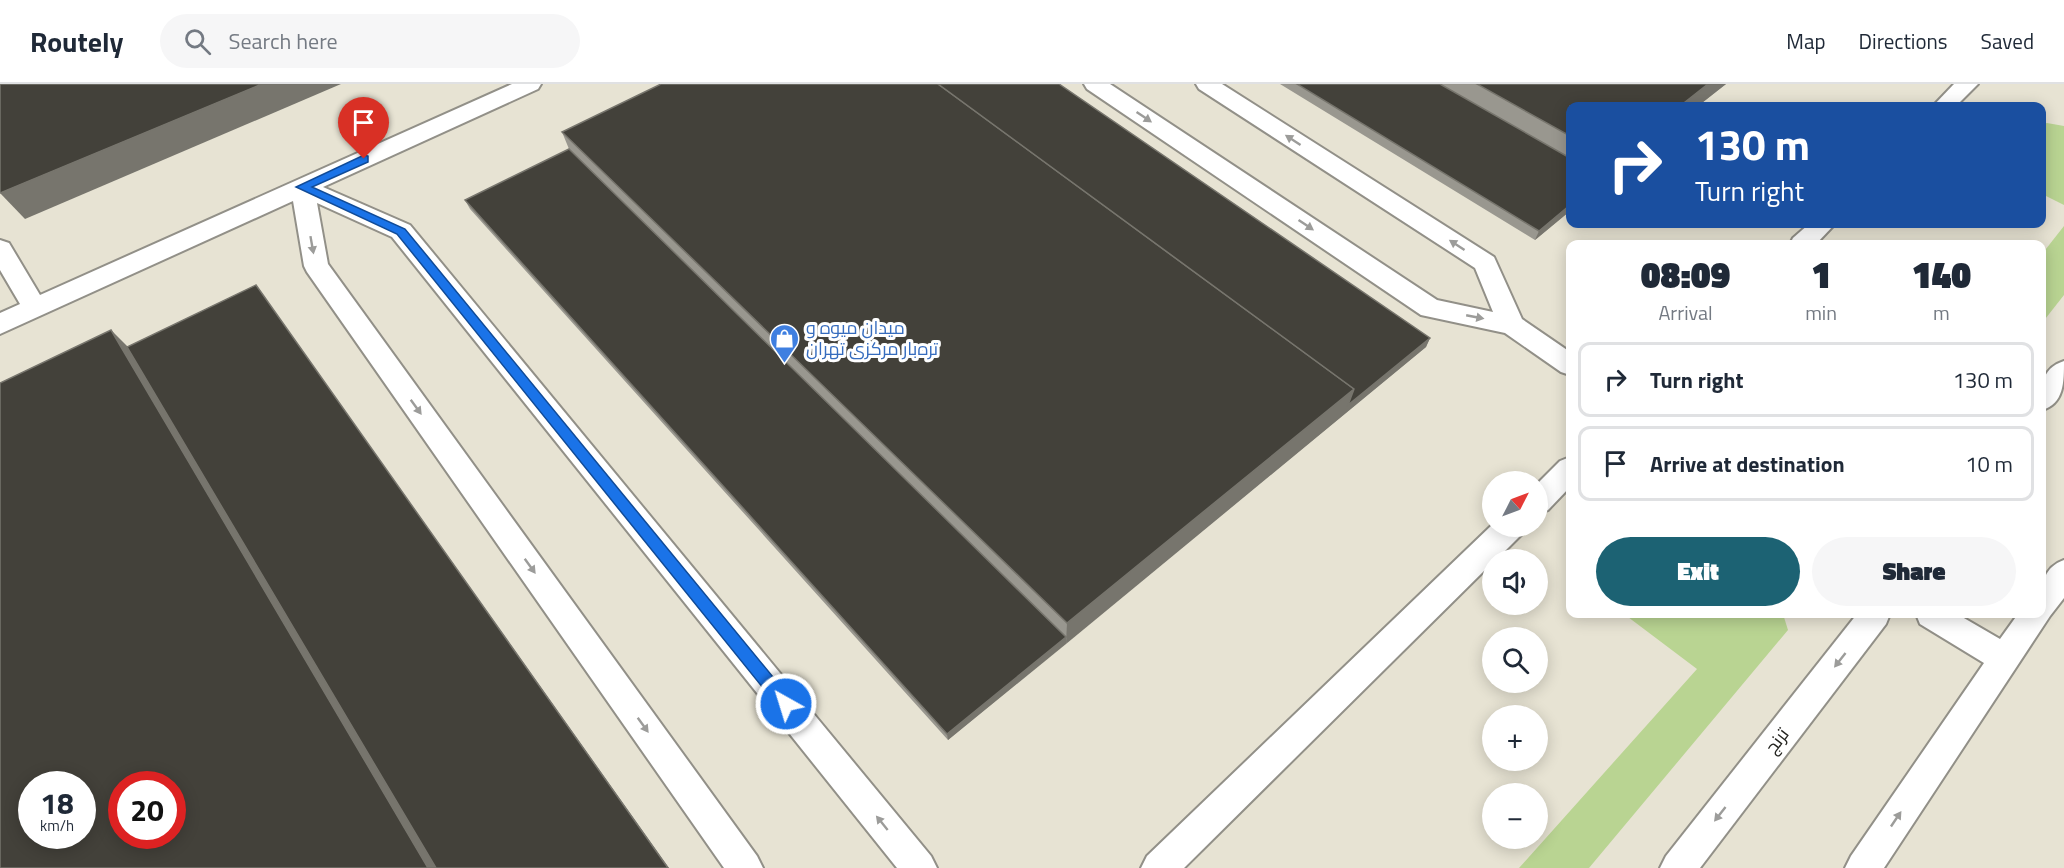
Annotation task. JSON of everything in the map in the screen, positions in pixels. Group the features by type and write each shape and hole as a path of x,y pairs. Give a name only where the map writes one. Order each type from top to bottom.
{"lane":[{"path":"0,324 530,84"},
{"path":"1095,84 1430,308 1512,325 1566,362"},
{"path":"1206,84 1485,263 1512,325"},
{"path":"1948,102 1967,84"},
{"path":"302,187 316,266 745,868"},
{"path":"302,187 401,231 919,868"},
{"path":"1806,240 1819,228"},
{"path":"0,249 35,308"},
{"path":"2046,395 2064,371"},
{"path":"1548,491 1566,473"},
{"path":"1159,868 1500,537"},
{"path":"2046,599 2064,573"},
{"name":"ترنج","path":"1678,868 1872,618"},
{"path":"1938,618 2003,658"},
{"path":"1863,868 2032,618"}],"shaded area":[{"name":"میدان میوه و تره‌بار مرکزی تهران","path":"0,84 2064,84 2064,868 0,868"}],"green space":[{"path":"2046,123 2064,126 2064,205 2046,196"},
{"path":"2064,226 2064,295 2046,318 2046,249"},
{"path":"1629,618 1784,618 1788,630 1589,868 1519,868 1536,849 1548,849 1548,836 1697,669"}],"building":[{"path":"0,84 262,84 0,193"},
{"path":"661,84 938,84 1354,389 1067,623 562,132"},
{"path":"938,84 1059,84 1430,338 1348,405 1354,389"},
{"path":"1297,84 1440,84 1566,156 1566,208 1539,231"},
{"path":"1477,84 1708,84 1685,102 1566,102 1566,134"},
{"path":"569,149 1066,637 947,734 465,200"},
{"path":"256,285 668,868 436,868 127,347"},
{"path":"111,330 428,868 0,868 0,383"}],"place":[{"name":"میدان میوه و تره‌بار مرکزی تهران","path":"785,364"}],"route":[{"path":"364,159 302,187 401,231 786,704"}]}
